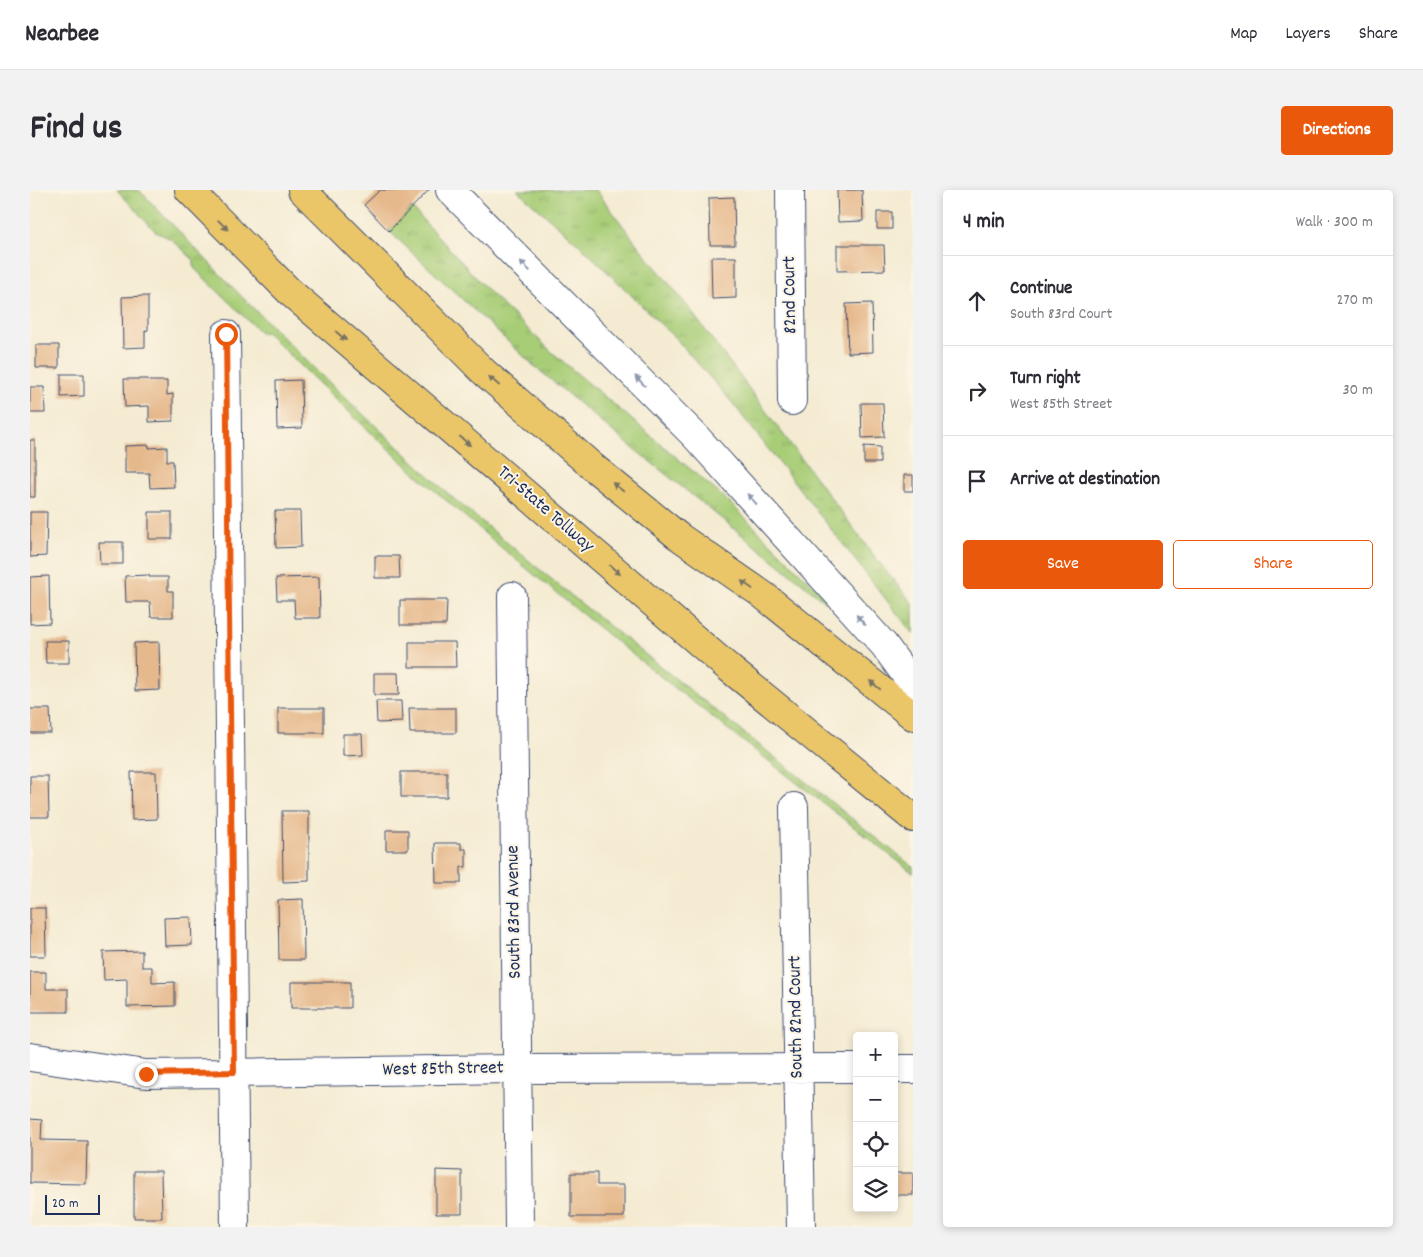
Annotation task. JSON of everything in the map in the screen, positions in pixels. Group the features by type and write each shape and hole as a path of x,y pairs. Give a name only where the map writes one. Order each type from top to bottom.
{"highway":[{"name":"Tri-State Tollway","path":"189,190 290,292 730,668 913,818"},
{"path":"302,190 484,372 593,467 678,536 763,595 913,716"}],"street":[{"path":"450,190 696,437 884,645 913,685"},
{"name":"82nd Court","path":"790,190 792,401"},
{"path":"226,334 235,1227"},
{"name":"South 83rd Avenue","path":"512,596 519,1227"},
{"name":"South 82nd Court","path":"794,807 801,1227"},
{"name":"West 85th Street","path":"30,1057 146,1074 517,1069 853,1068"},
{"path":"898,1069 913,1069"}],"green space":[{"path":"117,190 139,190 245,300 322,376 454,499 578,601 913,867 913,873 562,598 448,502 378,439 265,331 262,334 194,268 194,260 171,239 156,232"},
{"path":"517,190 596,190 688,307 878,561 913,604 913,634 730,400 678,341 583,248"},
{"path":"412,208 490,293 554,354 727,500 828,600 826,602 623,440 532,364 389,231"}],"building":[{"path":"380,190 429,190 389,231 364,205"},
{"path":"837,190 862,190 863,221 838,222"},
{"path":"734,197 735,245 710,245 709,198"},
{"path":"877,212 892,212 892,229 877,229"},
{"path":"837,245 884,245 885,270 837,271"},
{"path":"711,257 736,257 736,298 712,299"},
{"path":"148,296 148,330 145,331 145,347 123,348 122,297"},
{"path":"872,303 873,352 848,353 846,304"},
{"path":"36,345 59,345 59,368 36,368"},
{"path":"61,374 84,374 84,396 61,397"},
{"path":"124,379 167,381 167,395 173,394 173,421 149,422 149,406 125,407"},
{"path":"301,380 302,428 277,429 276,381"},
{"path":"30,387 44,387 45,413 30,413"},
{"path":"861,403 883,403 884,437 862,438"},
{"path":"30,440 35,440 35,497 30,497"},
{"path":"149,445 149,448 167,447 167,461 173,461 174,487 150,488 149,473 125,473 125,446"},
{"path":"864,446 880,447 880,463 864,463"},
{"path":"904,475 913,475 913,491 904,491"},
{"path":"275,511 300,511 301,547 276,548"},
{"path":"30,512 47,512 46,556 30,557"},
{"path":"149,512 172,512 172,539 149,539"},
{"path":"99,542 123,542 123,564 100,564"},
{"path":"375,556 399,556 400,578 375,578"},
{"path":"149,575 149,577 168,577 168,591 173,591 173,617 151,617 150,602 126,602 125,576"},
{"path":"49,576 50,623 30,624 30,577"},
{"path":"319,577 320,618 295,618 294,600 277,600 276,578"},
{"path":"400,600 447,600 446,625 400,625"},
{"path":"45,641 69,641 69,663 46,663"},
{"path":"159,642 160,690 135,691 134,643"},
{"path":"409,642 455,642 456,667 409,667"},
{"path":"374,673 398,673 399,695 374,695"},
{"path":"376,701 401,701 402,722 377,723"},
{"path":"278,708 324,708 324,733 278,733"},
{"path":"409,708 456,708 456,733 410,733"},
{"path":"30,709 50,709 51,733 30,733"},
{"path":"343,734 362,734 363,755 343,756"},
{"path":"131,772 156,772 157,819 132,820"},
{"path":"401,772 447,772 447,797 401,797"},
{"path":"30,776 48,776 49,817 30,817"},
{"path":"282,811 309,811 309,881 283,882"},
{"path":"386,830 408,830 408,850 386,850"},
{"path":"435,843 461,843 461,849 466,849 466,867 461,867 461,883 436,883"},
{"path":"303,899 304,960 279,960 278,900"},
{"path":"30,908 45,908 46,956 30,956"},
{"path":"191,917 192,945 165,946 164,918"},
{"path":"142,951 142,967 152,967 152,983 175,982 175,1006 127,1007 127,979 104,980 103,952"},
{"path":"30,972 46,972 46,989 68,989 68,1012 30,1012"},
{"path":"291,982 350,982 350,1008 291,1008"},
{"path":"30,1119 42,1120 41,1140 87,1141 86,1184 30,1183"},
{"path":"436,1170 462,1171 462,1214 436,1214"},
{"path":"134,1171 161,1171 162,1218 134,1218"},
{"path":"571,1173 597,1173 597,1185 624,1185 624,1217 571,1217"},
{"path":"898,1173 913,1173 913,1195 898,1195"}],"route":[{"path":"146,1074 234,1072 226,334"}]}
